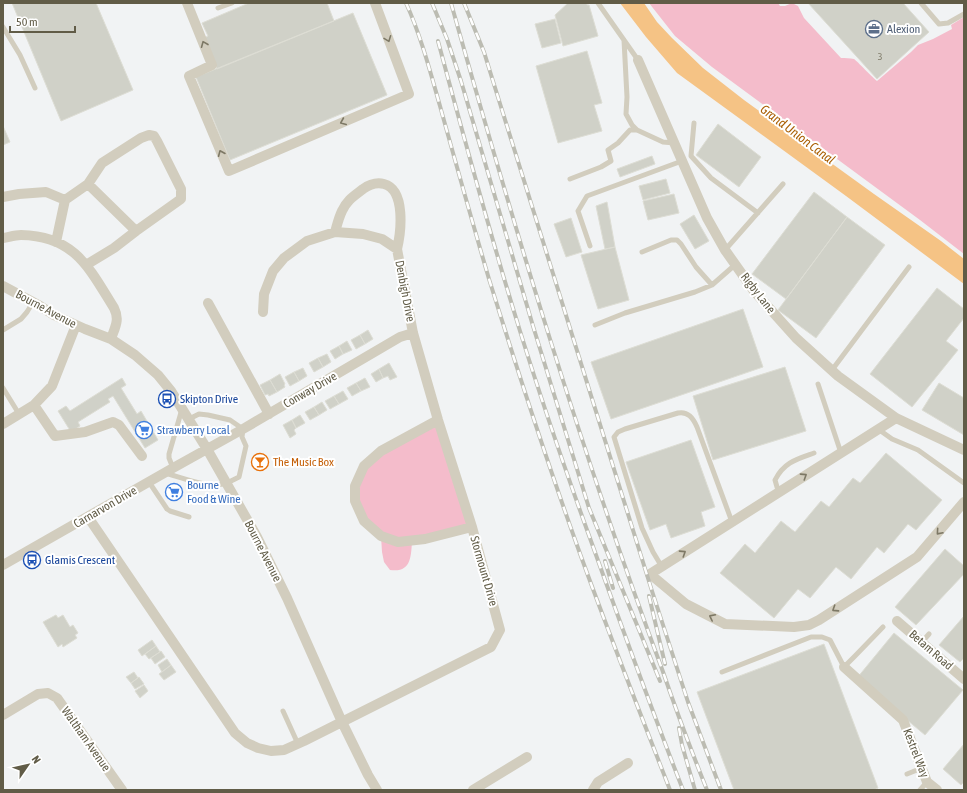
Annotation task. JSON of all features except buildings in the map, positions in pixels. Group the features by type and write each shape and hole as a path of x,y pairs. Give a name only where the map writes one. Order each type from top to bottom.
{"street":[{"path":"187,3 212,65 189,76 229,171 409,94 375,3"},
{"name":"Rigby Lane","path":"638,60 707,218 725,250 754,291 796,338 838,376 896,418 964,450"},
{"path":"59,243 65,200 88,184 102,163 140,138 149,135 154,136 182,189 181,199 114,248 86,265"},
{"name":"Denbigh Drive","path":"336,232 341,212 349,199 368,185 378,183 387,185 395,192 401,219 397,248 413,333"},
{"path":"88,184 136,231"},
{"path":"3,197 46,192 65,200"},
{"name":"Denbigh Drive","path":"263,312 264,294 273,272 284,258 307,241 336,232 363,234 382,239 397,248"},
{"path":"3,238 20,235 38,237 59,243 73,252 86,265 117,314 117,322 111,339"},
{"name":"Bourne Avenue","path":"3,286 54,315 111,339 135,355 158,375 171,391 207,449 257,537 287,598 342,722 377,790"},
{"path":"208,304 269,414"},
{"path":"3,424 34,405 52,386 76,325"},
{"name":"Conway Drive","path":"207,449 400,337 413,333"},
{"name":"Stormount Drive","path":"342,722 491,647 500,630 472,527 438,420 413,333"},
{"path":"34,405 55,436 85,432 113,422 119,425 142,456"},
{"path":"896,418 650,574 686,604 725,624 794,627 809,625 917,557 964,502"},
{"path":"438,420 381,451 364,466 355,486 355,501 364,521 381,536 398,542 425,539 472,527"},
{"name":"Carnarvon Drive","path":"3,565 207,449"},
{"path":"88,517 235,733 247,743 258,748 271,751 284,750 342,722"},
{"name":"Betam Road","path":"897,621 964,679"},
{"name":"Kestrel Way","path":"844,667 904,720 927,782 936,790"},
{"name":"Waltham Avenue","path":"3,715 38,694 48,693 58,698 94,752 122,790"},
{"path":"473,790 527,757"},
{"path":"593,790 598,782 628,763"}],"lane":[{"path":"218,8 232,3"},
{"path":"598,3 638,60"},
{"path":"921,3 939,24 948,23 964,14"},
{"path":"3,27 20,55 35,88"},
{"path":"624,40 627,97 626,114 632,125 637,130 663,142 674,142"},
{"path":"694,123 691,156 711,178 758,214"},
{"path":"570,179 601,167 611,161 608,150 618,143 630,130 637,130"},
{"path":"590,246 578,211 587,196 682,161"},
{"path":"725,250 783,184"},
{"path":"642,252 671,240 677,240 696,267 712,284"},
{"path":"595,325 625,313 695,292 712,284 736,264"},
{"path":"832,370 909,267"},
{"path":"3,330 20,320 33,302"},
{"path":"818,384 841,453"},
{"path":"3,388 19,414"},
{"path":"182,409 169,454 168,470 202,483 226,483 239,477 246,446 242,437 243,429 230,420 208,415 199,414 189,419"},
{"path":"662,567 642,528 614,437 618,432 678,413 687,413 692,417 697,427 732,522"},
{"path":"878,429 892,439 918,450 964,483"},
{"path":"780,492 775,480 784,467 792,461 814,453"},
{"path":"149,482 167,509 189,517"},
{"path":"722,672 811,637 822,637 830,640 844,667 883,627"},
{"path":"922,642 929,634"},
{"path":"283,711 298,744"},
{"path":"907,774 922,768"},
{"path":"920,790 927,782"}],"shaded area":[{"path":"620,3 644,3 657,22 703,68 744,100 964,259 964,284 677,73 646,37"},
{"path":"649,3 778,3 780,6 785,6 792,3 798,6 804,18 841,58 854,59 877,81 918,45 952,29 951,25 964,17 964,254 712,67 675,36"},
{"path":"438,420 472,527 412,541 410,558 406,566 402,569 390,570 384,562 381,536 364,521 355,486 364,466"}],"railway":[{"path":"406,3 425,54 489,279 543,448 600,609 670,790"},
{"path":"432,3 447,39 461,81 533,326 589,508 660,681"},
{"path":"451,3 524,255 576,422 632,587 678,715 707,790"},
{"path":"464,3 484,52 688,702 721,790"},
{"path":"438,41 467,150 509,295 554,437 683,790"},
{"path":"605,561 613,588"},
{"path":"649,596 665,664"},
{"path":"679,728 682,745 695,790"}],"place":[{"name":"Alexion","path":"874,29"},
{"name":"Skipton Drive","path":"167,399"},
{"name":"Strawberry Local","path":"144,430"},
{"name":"The Music Box","path":"260,462"},
{"name":"Bourne Food & Wine","path":"174,492"},
{"name":"Glamis Crescent","path":"32,560"}],"water label":[{"name":"Grand Union Canal","path":"798,134"}]}
